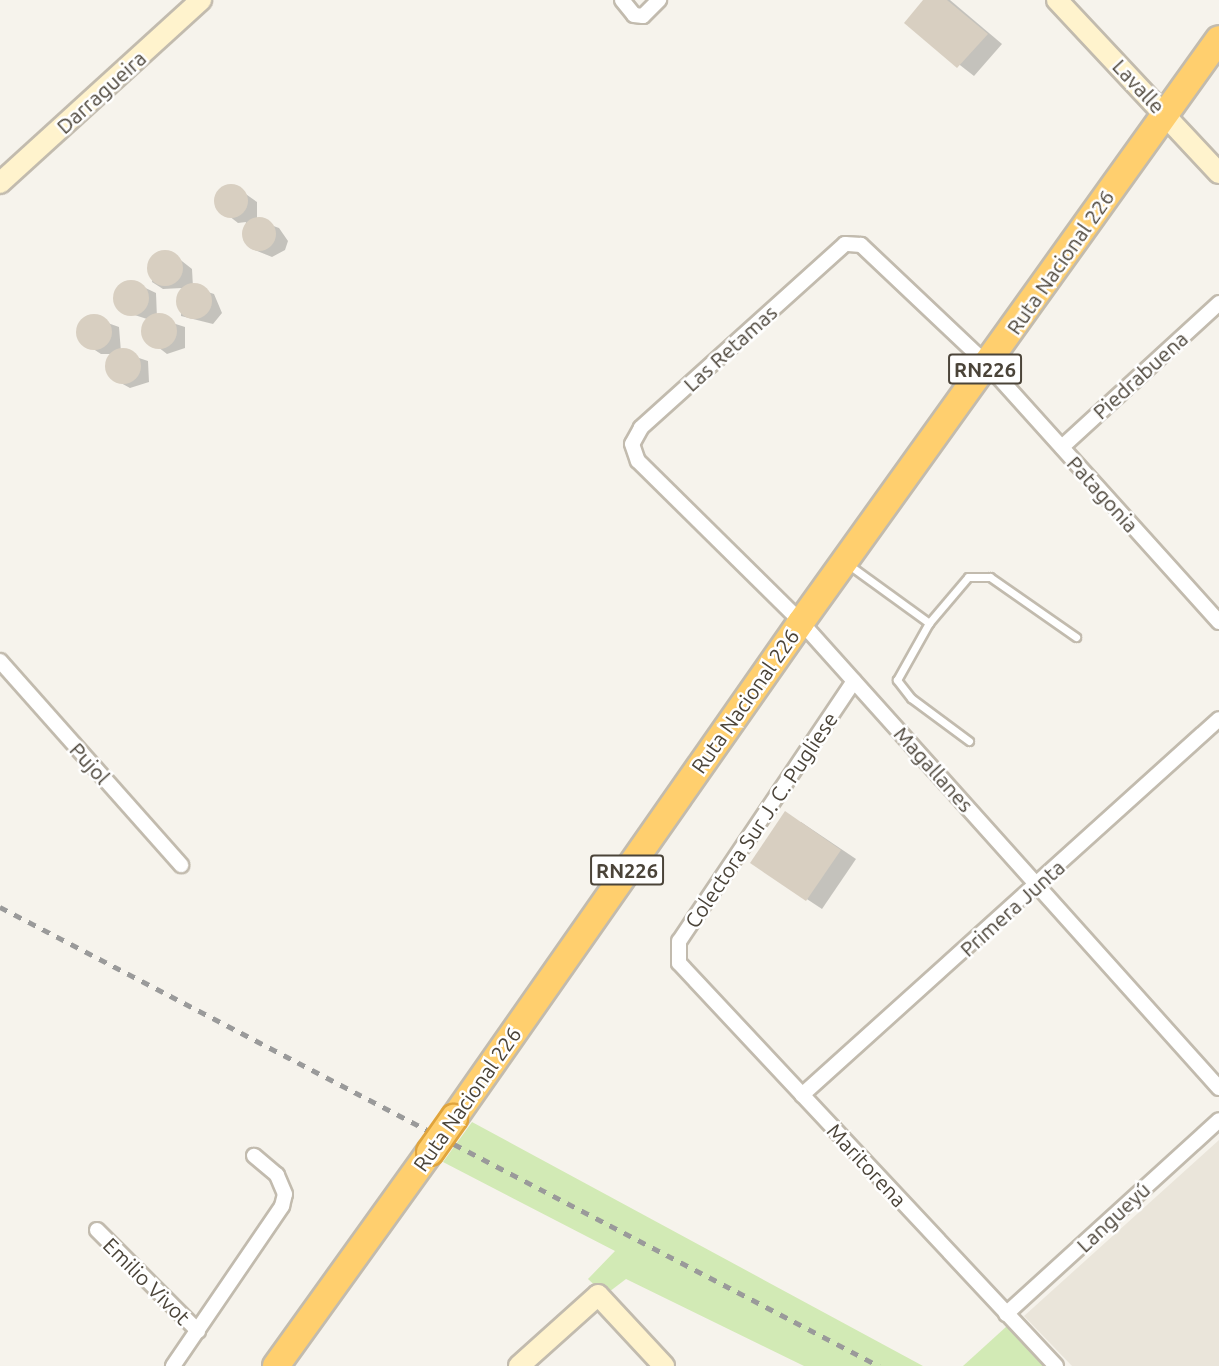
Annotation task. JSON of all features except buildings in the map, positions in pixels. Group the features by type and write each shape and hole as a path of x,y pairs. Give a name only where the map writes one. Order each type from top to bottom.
{"highway":[{"name":"Ruta Nacional 226","path":"276,1366 454,1118 801,622 988,365 1219,39"}],"street":[{"name":"Darragueira","path":"0,183 201,0"},
{"path":"622,0 634,15 643,16 659,0"},
{"name":"Lavalle","path":"1057,0 1219,173"},
{"name":"Patagonia","path":"845,244 861,245 988,365 1219,622"},
{"name":"Las Retamas","path":"638,461 632,444 641,428 845,244"},
{"name":"Piedrabuena","path":"1062,447 1219,303"},
{"name":"Magallanes","path":"638,461 801,622 1219,1088"},
{"name":"Pujol","path":"0,661 181,865"},
{"name":"Colectora Sur J. C. Pugliese","path":"679,963 679,941 854,681"},
{"name":"Primera Junta","path":"802,1095 1219,719"},
{"name":"Maritorena","path":"679,963 1056,1366"},
{"name":"Langueyú","path":"1006,1314 1219,1120"},
{"path":"173,1366 282,1206 285,1194 277,1175 254,1156"},
{"name":"Emilio Vivot","path":"97,1230 198,1331"},
{"path":"519,1366 598,1295 664,1366"}],"lane":[{"path":"845,561 929,623"},
{"path":"969,741 911,698 897,680 929,623 968,577 978,574 1076,637"}],"shaded area":[{"path":"1219,1140 1219,1366 1072,1366 1024,1316"}],"green space":[{"path":"472,1122 923,1366 804,1366 626,1279 605,1295 588,1279 615,1251 443,1162"},
{"path":"1007,1326 1044,1366 963,1366"}],"railway":[{"path":"0,907 879,1366"}]}
